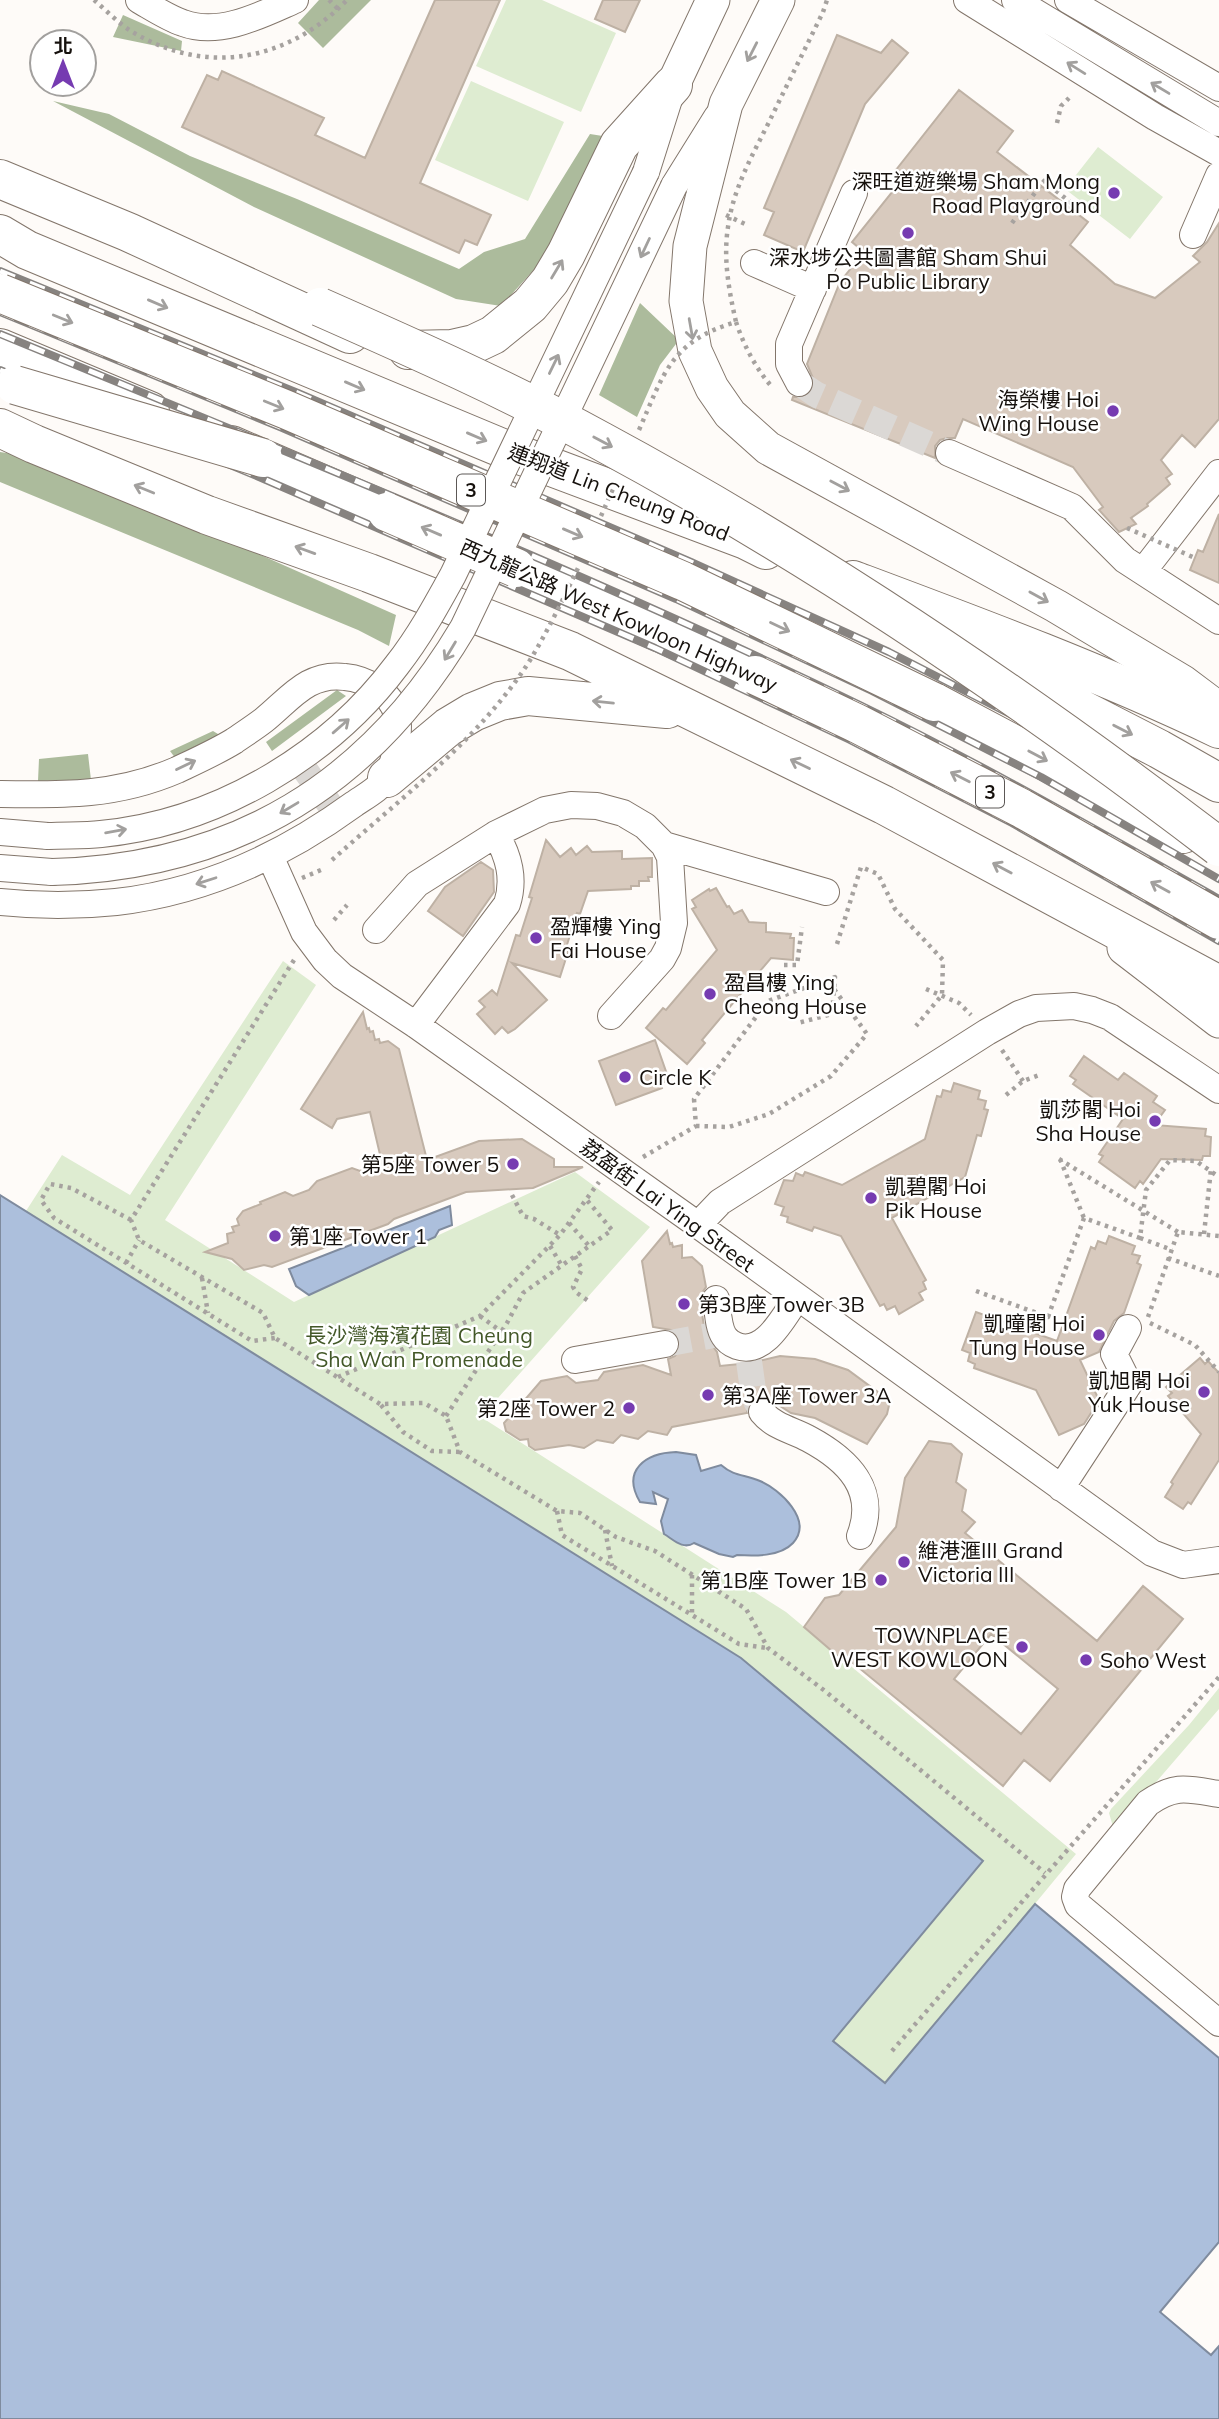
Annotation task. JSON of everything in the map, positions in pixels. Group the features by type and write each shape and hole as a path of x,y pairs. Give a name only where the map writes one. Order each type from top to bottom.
{"highway":[{"path":"0,179 128,232 355,337 402,350 452,349 474,344 493,335 530,305 550,281 566,254 620,145 673,85"},
{"path":"0,162 429,355 515,397 736,516 966,664 1117,769 1219,847"},
{"name":"連翔道 Lin Cheung Road","path":"9,241 509,451 746,540 981,657 1219,783"},
{"name":"3","path":"0,293 287,411 683,581 890,679 1219,854"},
{"name":"西九龍公路 West Kowloon Highway","path":"0,348 263,458 661,631 856,723 1021,808 1219,920"},
{"path":"0,381 263,458"},
{"path":"11,438 570,651 884,805 1219,985"},
{"path":"746,540 992,632 1171,706 1219,729"},
{"path":"387,778 448,727 473,712 500,701 537,696 696,712"}],"main road":[{"path":"673,85 713,0"},
{"path":"778,0 726,104 690,246 687,301 695,351 712,388 730,414 768,448 1056,606 1184,682 1219,709"},
{"path":"1062,901 1219,1021"}],"street":[{"path":"139,0 185,24 202,27 245,21 295,0"},
{"path":"245,21 264,0"},
{"path":"967,0 1155,117 1219,153"},
{"path":"1015,0 1219,123"},
{"path":"1068,0 1219,88"},
{"path":"0,832 48,836 102,834 154,825 235,797 302,758 347,722 388,676 425,624 453,575 646,172 673,85"},
{"path":"0,868 52,872 94,870 138,864 216,843 253,828 316,791 344,771 386,733 428,684 470,616 674,186 726,104"},
{"path":"1193,235 1219,175"},
{"path":"787,386 789,344 855,193"},
{"path":"754,263 813,289"},
{"path":"949,453 1072,507 1125,560 1219,621"},
{"path":"1144,570 1219,473"},
{"path":"0,794 70,795 122,788 175,771 231,743 264,720 291,682 328,676 345,677 376,687 388,698 397,713 396,746 387,778 333,811 300,841 270,856 202,883 117,902 70,905 0,902"},
{"path":"376,930 417,884 496,834 545,810 571,805 597,806 622,813 645,826 664,845 673,866 673,936 662,959 611,1016"},
{"path":"416,1025 507,904 511,891 511,876 506,855 496,834"},
{"path":"664,845 826,892"},
{"name":"荔盈街 Lai Ying Street","path":"270,856 304,932 325,960 342,976 416,1025 698,1225 1141,1545 1168,1560 1183,1564 1219,1560"},
{"path":"698,1225 720,1202 987,1032 1036,1008 1074,1006 1110,1017 1219,1090"},
{"path":"716,1299 718,1335 748,1354 767,1337 797,1298"},
{"path":"1061,1488 1129,1384 1114,1353 1128,1328"},
{"path":"575,1360 665,1344"},
{"path":"762,1412 776,1425 809,1439 824,1449 852,1472 865,1499 866,1513 860,1536"},
{"path":"1219,1794 1182,1788 1163,1793 1148,1803 1077,1889 1075,1897 1078,1905 1219,2022"}],"path":[{"path":"328,0 338,9"},
{"path":"787,386 752,359 736,322 729,294 727,236 731,210 744,173 827,0"},
{"path":"1057,123 1061,106 1069,98"},
{"path":"1012,223 1044,181 1070,202 1062,211"},
{"path":"722,214 747,225"},
{"path":"637,434 663,374 676,355 705,333 736,322"},
{"path":"600,519 621,471"},
{"path":"1127,528 1195,558"},
{"path":"332,860 457,748 494,708 527,664 546,632 584,555"},
{"path":"837,944 861,867 878,874 895,909 943,960 942,995 916,1026"},
{"path":"334,920 347,905"},
{"path":"784,965 797,965 802,927"},
{"path":"131,1220 294,961"},
{"path":"696,1126 694,1099 768,1001 835,977 832,1014 798,1023"},
{"path":"643,1157 696,1126 729,1127 769,1114 831,1076 867,1034 834,988"},
{"path":"926,989 942,995"},
{"path":"997,1043 1023,1082"},
{"path":"1006,1095 1023,1082 1042,1074"},
{"path":"976,1291 1048,1317 1084,1218 1059,1159 1178,1232 1219,1236"},
{"path":"1140,1238 1146,1190 1171,1160 1196,1161 1219,1177"},
{"path":"1204,1234 1211,1169"},
{"path":"337,1377 480,1316 560,1235 599,1182"},
{"path":"275,1338 253,1341 54,1218 41,1200 50,1184 72,1188 131,1220 139,1240 263,1313 275,1338 380,1404 403,1432 432,1451 460,1452 557,1511 580,1513 616,1537 655,1550 746,1609 768,1648 825,1691 1045,1873"},
{"path":"512,1195 523,1216 534,1219 560,1235"},
{"path":"446,1416 502,1332 523,1293 612,1230 586,1199"},
{"path":"1084,1218 1171,1250"},
{"path":"569,1223 589,1247"},
{"path":"1178,1232 1146,1322 1195,1345 1219,1372"},
{"path":"126,1263 139,1240"},
{"path":"550,1246 562,1266"},
{"path":"575,1256 582,1269 573,1287 590,1302"},
{"path":"1168,1258 1219,1276"},
{"path":"202,1277 208,1313"},
{"path":"480,1316 502,1332"},
{"path":"380,1404 424,1403 446,1416 460,1452"},
{"path":"557,1511 562,1535 739,1644 768,1648"},
{"path":"605,1530 612,1566"},
{"path":"692,1574 692,1615"},
{"path":"892,2051 1219,1677"}],"green space":[{"path":"319,0 371,0 323,48 298,23"},
{"path":"506,0 542,0 616,33 581,112 476,66"},
{"path":"123,15 182,41 181,51 113,37"},
{"path":"471,81 564,122 528,201 435,160"},
{"path":"53,101 109,114 190,156 459,269 484,252 525,239 590,134 609,137 551,251 501,306 456,299 254,207"},
{"name":"深旺道遊樂場 Sham Mong Road Playground","path":"1098,147 1163,197 1130,239 1065,189"},
{"path":"640,303 679,340 660,365 637,417 599,395"},
{"path":"0,452 45,459 396,615 389,646 358,630 0,482"},
{"path":"337,690 346,696 272,751 266,742"},
{"path":"213,731 223,737 176,759 170,751"},
{"path":"88,754 91,780 38,781 39,759"},
{"name":"長沙灣海濱花園 Cheung Sha Wan Promenade","path":"283,961 316,985 165,1220 294,1302 575,1172 650,1227 481,1417 786,1612 1076,1854 886,2084 833,2041 983,1861 741,1658 26,1211 62,1155 130,1195"},
{"path":"1219,1688 1219,1709 1089,1860 1114,1830 1109,1813 1111,1809 1189,1725"}],"water":[{"path":"0,1195 741,1658 983,1861 833,2041 885,2083 1035,1904 1219,2058 1219,2242 1160,2312 1211,2355 1219,2346 1219,2419 0,2419"},
{"path":"450,1206 452,1225 439,1230 435,1237 309,1295 296,1286 289,1269"},
{"path":"676,1452 696,1455 701,1471 721,1465 760,1481 776,1491 792,1506 797,1515 798,1534 793,1543 774,1553 733,1557 694,1543 682,1545 664,1534 661,1521 668,1499 653,1492 656,1504 640,1502 633,1481 635,1472 646,1460"}],"building":[{"path":"435,0 500,0 420,183 491,215 477,245 465,240 459,253 182,127 207,75 218,80 222,71 324,118 315,135 365,158"},
{"path":"603,0 640,0 625,32 595,19"},
{"path":"837,35 881,53 892,40 908,53 865,104 803,252 764,235 774,212 764,208"},
{"path":"959,90 1013,131 997,152 1088,222 1070,245 1115,284 1155,298 1200,262 1193,256 1207,242 1219,223 1219,419 1195,447 1182,435 1161,460 1172,474 1166,478 1170,484 1147,504 1148,506 1131,518 1136,524 1119,532 1099,510 1103,507 1073,467 963,419 955,438 940,440 935,446 935,458 792,400 793,397 806,397 813,391 815,383 807,364 840,282 864,252 852,242 901,181 892,175"},
{"path":"1219,514 1219,583 1190,570 1198,550 1203,552"},
{"name":"盈輝樓 Ying Fai House","path":"546,840 560,857 571,848 576,855 587,846 592,852 622,851 622,859 652,858 652,877 648,877 649,881 639,881 639,886 631,886 631,889 588,891 580,914 577,913 560,977 512,963 547,1000 515,1029 508,1033 502,1027 495,1034 477,1014 485,1007 479,1001 492,990 497,995 516,935 520,936"},
{"path":"481,862 493,870 494,892 463,936 428,911 445,887"},
{"name":"盈昌樓 Ying Cheong House","path":"716,888 734,914 742,910 749,922 766,923 766,932 791,934 790,938 794,938 793,960 771,958 702,1040 705,1043 687,1064 646,1028 663,1008 666,1010 717,950 692,909 696,907 692,900 709,889 710,891"},
{"path":"363,1012 367,1029 373,1031 375,1040 379,1039 380,1043 388,1041 399,1049 427,1160 479,1141 522,1139 554,1159 554,1167 583,1167 533,1188 466,1192 272,1267 264,1265 244,1270 232,1259 205,1252 228,1243 227,1234 234,1232 232,1227 239,1225 237,1219 243,1211 261,1204 260,1202 285,1192 293,1196 309,1190 317,1181 352,1168 360,1171 382,1163 370,1112 337,1119 332,1128 301,1109"},
{"path":"655,1040 669,1080 661,1083 662,1088 616,1105 599,1061"},
{"name":"凱莎閣 Hoi Sha House","path":"1084,1056 1118,1080 1124,1073 1157,1096 1153,1102 1165,1110 1154,1125 1206,1129 1205,1136 1211,1137 1210,1156 1203,1156 1202,1160 1161,1159 1143,1184 1140,1181 1135,1188 1099,1162 1103,1156 1099,1154 1123,1119 1073,1084 1076,1080 1070,1076"},
{"name":"凱碧閣 Hoi Pik House","path":"954,1083 980,1091 978,1099 986,1101 984,1109 988,1110 981,1136 977,1135 965,1177 892,1218 926,1280 923,1282 926,1289 919,1293 923,1300 899,1314 895,1306 887,1310 884,1304 880,1306 841,1236 814,1227 812,1231 787,1222 788,1217 781,1215 784,1207 775,1204 784,1180 793,1181 796,1173 803,1176 805,1172 842,1185 925,1139 937,1096 941,1097 943,1090 951,1092"},
{"path":"667,1231 673,1247 682,1245 682,1258 692,1257 702,1266 706,1287 700,1301 704,1326 708,1340 717,1352 720,1366 780,1356 815,1359 848,1370 890,1401 887,1414 867,1444 815,1418 791,1413 766,1397 752,1400 747,1407 747,1413 672,1427 667,1435 648,1431 638,1439 621,1435 613,1443 597,1440 584,1448 569,1445 535,1450 529,1446 528,1439 520,1440 506,1431 504,1423 513,1413 523,1411 522,1403 541,1381 567,1376 576,1383 598,1380 604,1372 643,1365 671,1375 668,1359 675,1356 679,1350 680,1341 677,1333 653,1327 642,1261"},
{"name":"凱曈閣 Hoi Tung House","path":"1109,1236 1135,1246 1132,1254 1140,1256 1137,1263 1141,1265 1124,1313 1114,1321 1099,1352 1080,1360 1099,1400 1095,1402 1096,1405 1084,1424 1059,1435 1036,1390 974,1368 975,1364 968,1361 970,1353 962,1350 976,1312 1057,1341 1091,1247 1095,1249 1098,1241 1106,1244"},
{"path":"1200,1358 1205,1364 1208,1361 1219,1373 1219,1460 1191,1504 1188,1502 1183,1509 1165,1497 1173,1484 1171,1482 1201,1434 1168,1396 1172,1393 1166,1387"},
{"name":"Soho West","path":"929,1441 951,1444 962,1454 956,1482 966,1490 962,1511 975,1522 965,1533 1097,1641 1143,1586 1183,1619 1050,1781 1024,1760 1003,1786 847,1658 847,1664 804,1627 825,1598 839,1595 896,1527 905,1478","holes":["991,1634 1058,1689 1021,1734 954,1679"]}],"tunnel":[{"path":"799,383 817,395 949,453"},
{"path":"303,767 330,805"},
{"path":"665,1344 714,1335"},
{"path":"749,1361 754,1397 762,1412"}],"railway":[{"path":"0,271 298,393 691,562 889,652 1061,740 1219,832"},
{"path":"0,312 280,427 676,599 872,691 1041,777 1219,879"},
{"path":"0,334 434,514 756,656 953,752 1219,899"},
{"path":"0,370 259,477 655,648 850,740 1012,823 1219,941"}],"place":[{"name":"深旺道遊樂場 Sham Mong Road Playground","path":"1114,193"},
{"name":"深水埗公共圖書館 Sham Shui Po Public Library","path":"908,233"},
{"name":"海榮樓 Hoi Wing House","path":"1113,411"},
{"name":"盈輝樓 Ying Fai House","path":"536,938"},
{"name":"盈昌樓 Ying Cheong House","path":"710,994"},
{"name":"Circle K","path":"625,1077"},
{"name":"凱莎閣 Hoi Sha House","path":"1155,1121"},
{"name":"第5座 Tower 5","path":"513,1164"},
{"name":"凱碧閣 Hoi Pik House","path":"871,1198"},
{"name":"第1座 Tower 1","path":"275,1236"},
{"name":"第3B座 Tower 3B","path":"684,1304"},
{"name":"凱曈閣 Hoi Tung House","path":"1099,1335"},
{"name":"凱旭閣 Hoi Yuk House","path":"1204,1392"},
{"name":"第3A座 Tower 3A","path":"708,1395"},
{"name":"第2座 Tower 2","path":"629,1408"},
{"name":"維港滙III Grand Victoria III","path":"904,1562"},
{"name":"第1B座 Tower 1B","path":"881,1580"},
{"name":"TOWNPLACE WEST KOWLOON","path":"1022,1647"},
{"name":"Soho West","path":"1086,1660"}]}
